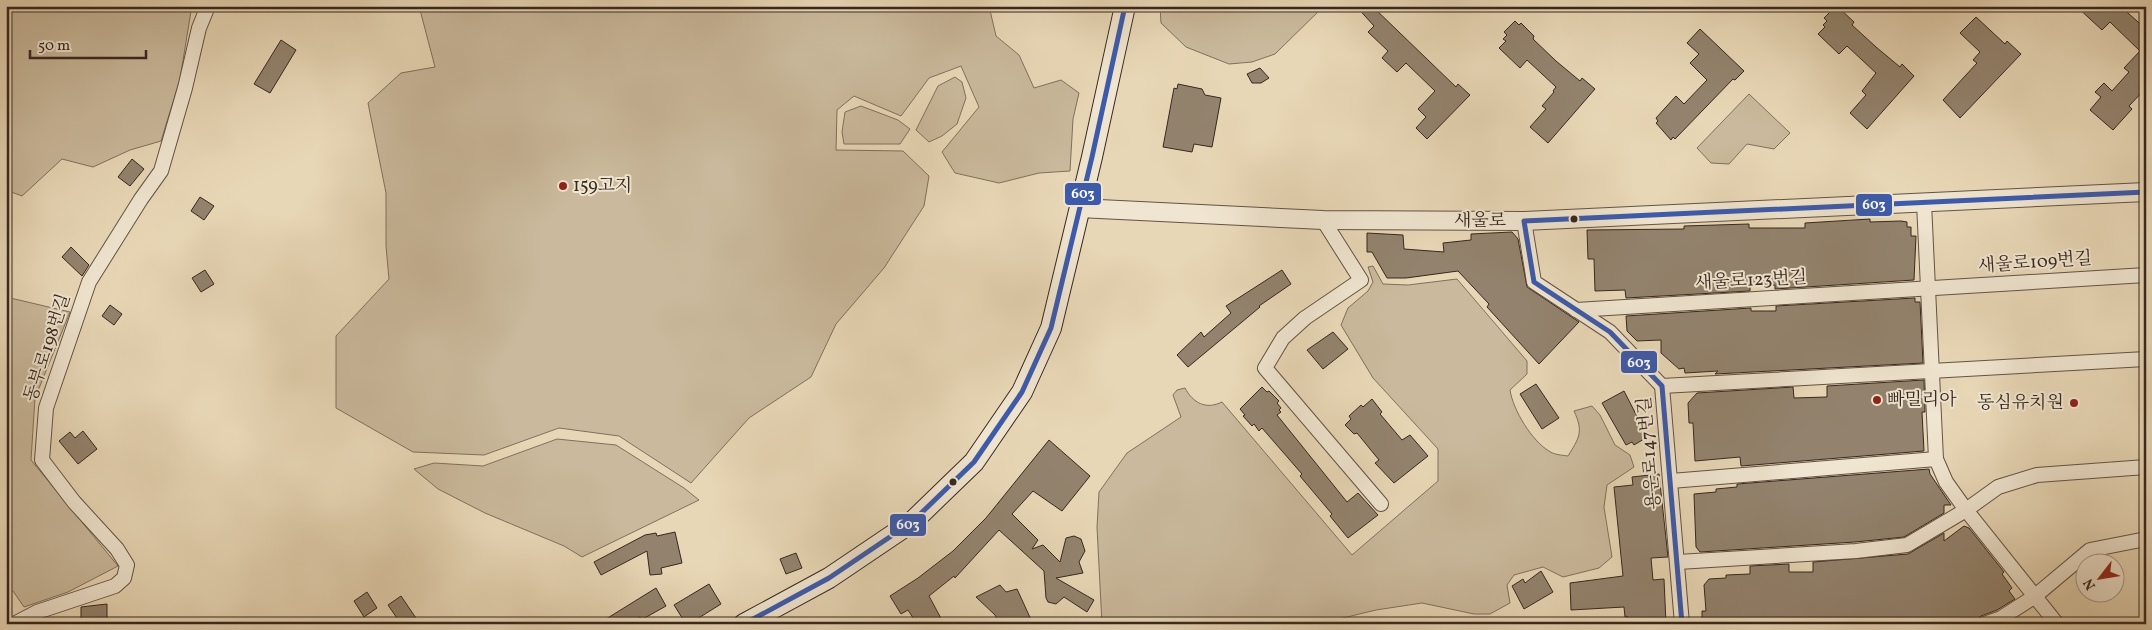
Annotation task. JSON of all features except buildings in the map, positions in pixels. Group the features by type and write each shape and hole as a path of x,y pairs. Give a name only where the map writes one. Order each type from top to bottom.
{"main road":[{"path":"744,624 829,578 912,522 974,462 1022,392 1051,328 1125,6"}],"street":[{"name":"동부로198번길","path":"14,624 37,612 115,586 124,578 127,565 117,549 74,502 42,460 46,408 89,282 141,199 161,171 185,88 199,28 208,6"},
{"name":"새울로","path":"1079,208 1323,220 1524,221 2146,192"},
{"path":"1924,203 1936,459 1946,482 1966,510 2057,624"},
{"path":"1323,220 1361,280 1305,318 1283,338 1265,368 1381,504"},
{"name":"용운로147번길","path":"1524,221 1534,282 1610,332 1662,386 1682,624"},
{"name":"새울로109번길","path":"1928,289 2146,275"},
{"name":"새울로123번길","path":"1576,310 1928,289"},
{"path":"1662,386 2146,359"},
{"path":"1671,481 1936,459"},
{"path":"1678,562 1907,546 1966,510 1998,487 2037,475 2146,467"},
{"path":"1984,624 2001,618 2034,597 2090,550 2146,539"}],"shaded area":[{"path":"6,6 193,6 180,79 161,141 130,150 93,167 62,159 22,196 6,190"},
{"path":"419,6 989,6 996,36 1019,55 1034,88 1061,80 1079,93 1073,119 1070,171 1039,173 999,183 955,173 942,152 979,107 961,66 929,78 901,116 854,96 837,110 836,150 903,151 929,176 924,206 884,268 836,324 811,377 749,418 691,483 619,436 559,428 484,455 413,452 336,408 336,336 389,279 386,246 386,193 368,103 401,73 435,67"},
{"path":"1160,6 1324,6 1275,54 1252,62 1229,64 1186,47 1161,23"},
{"path":"955,77 962,82 966,98 957,124 942,136 929,142 916,130 938,86"},
{"path":"1749,94 1790,133 1774,149 1747,144 1729,164 1711,163 1697,148"},
{"path":"861,106 898,120 910,129 900,144 844,144 842,132 845,112"},
{"path":"1373,266 1383,284 1408,285 1457,279 1527,361 1527,374 1510,390 1512,398 1519,415 1530,433 1551,452 1568,456 1575,444 1579,435 1579,424 1574,411 1592,406 1600,415 1615,445 1630,455 1634,467 1607,485 1604,507 1612,557 1599,568 1563,577 1543,567 1514,575 1507,585 1510,603 1490,614 1474,614 1422,603 1376,610 1318,624 1102,624 1097,527 1099,492 1127,453 1181,417 1173,395 1177,390 1185,388 1192,398 1200,404 1211,405 1222,402 1352,555 1438,481 1438,449 1373,378 1341,325 1348,308 1368,291 1373,282 1368,267"},
{"path":"6,297 70,312 35,398 31,460 118,566 68,592 24,607 13,591 6,590"},
{"path":"557,439 616,445 684,488 699,500 582,557 564,546 485,513 438,489 414,469 434,463 483,466"}],"transit line":[{"name":"603","path":"744,624 829,578 912,522 974,462 1022,392 1051,328 1092,157 1125,6"},
{"name":"603","path":"1682,624 1662,386 1610,332 1534,282 1524,221 2146,192"}],"place":[{"name":"159고지","path":"563,186"},
{"name":"빠밀리아","path":"1877,400"},
{"name":"동심유치원","path":"2074,403"}]}
